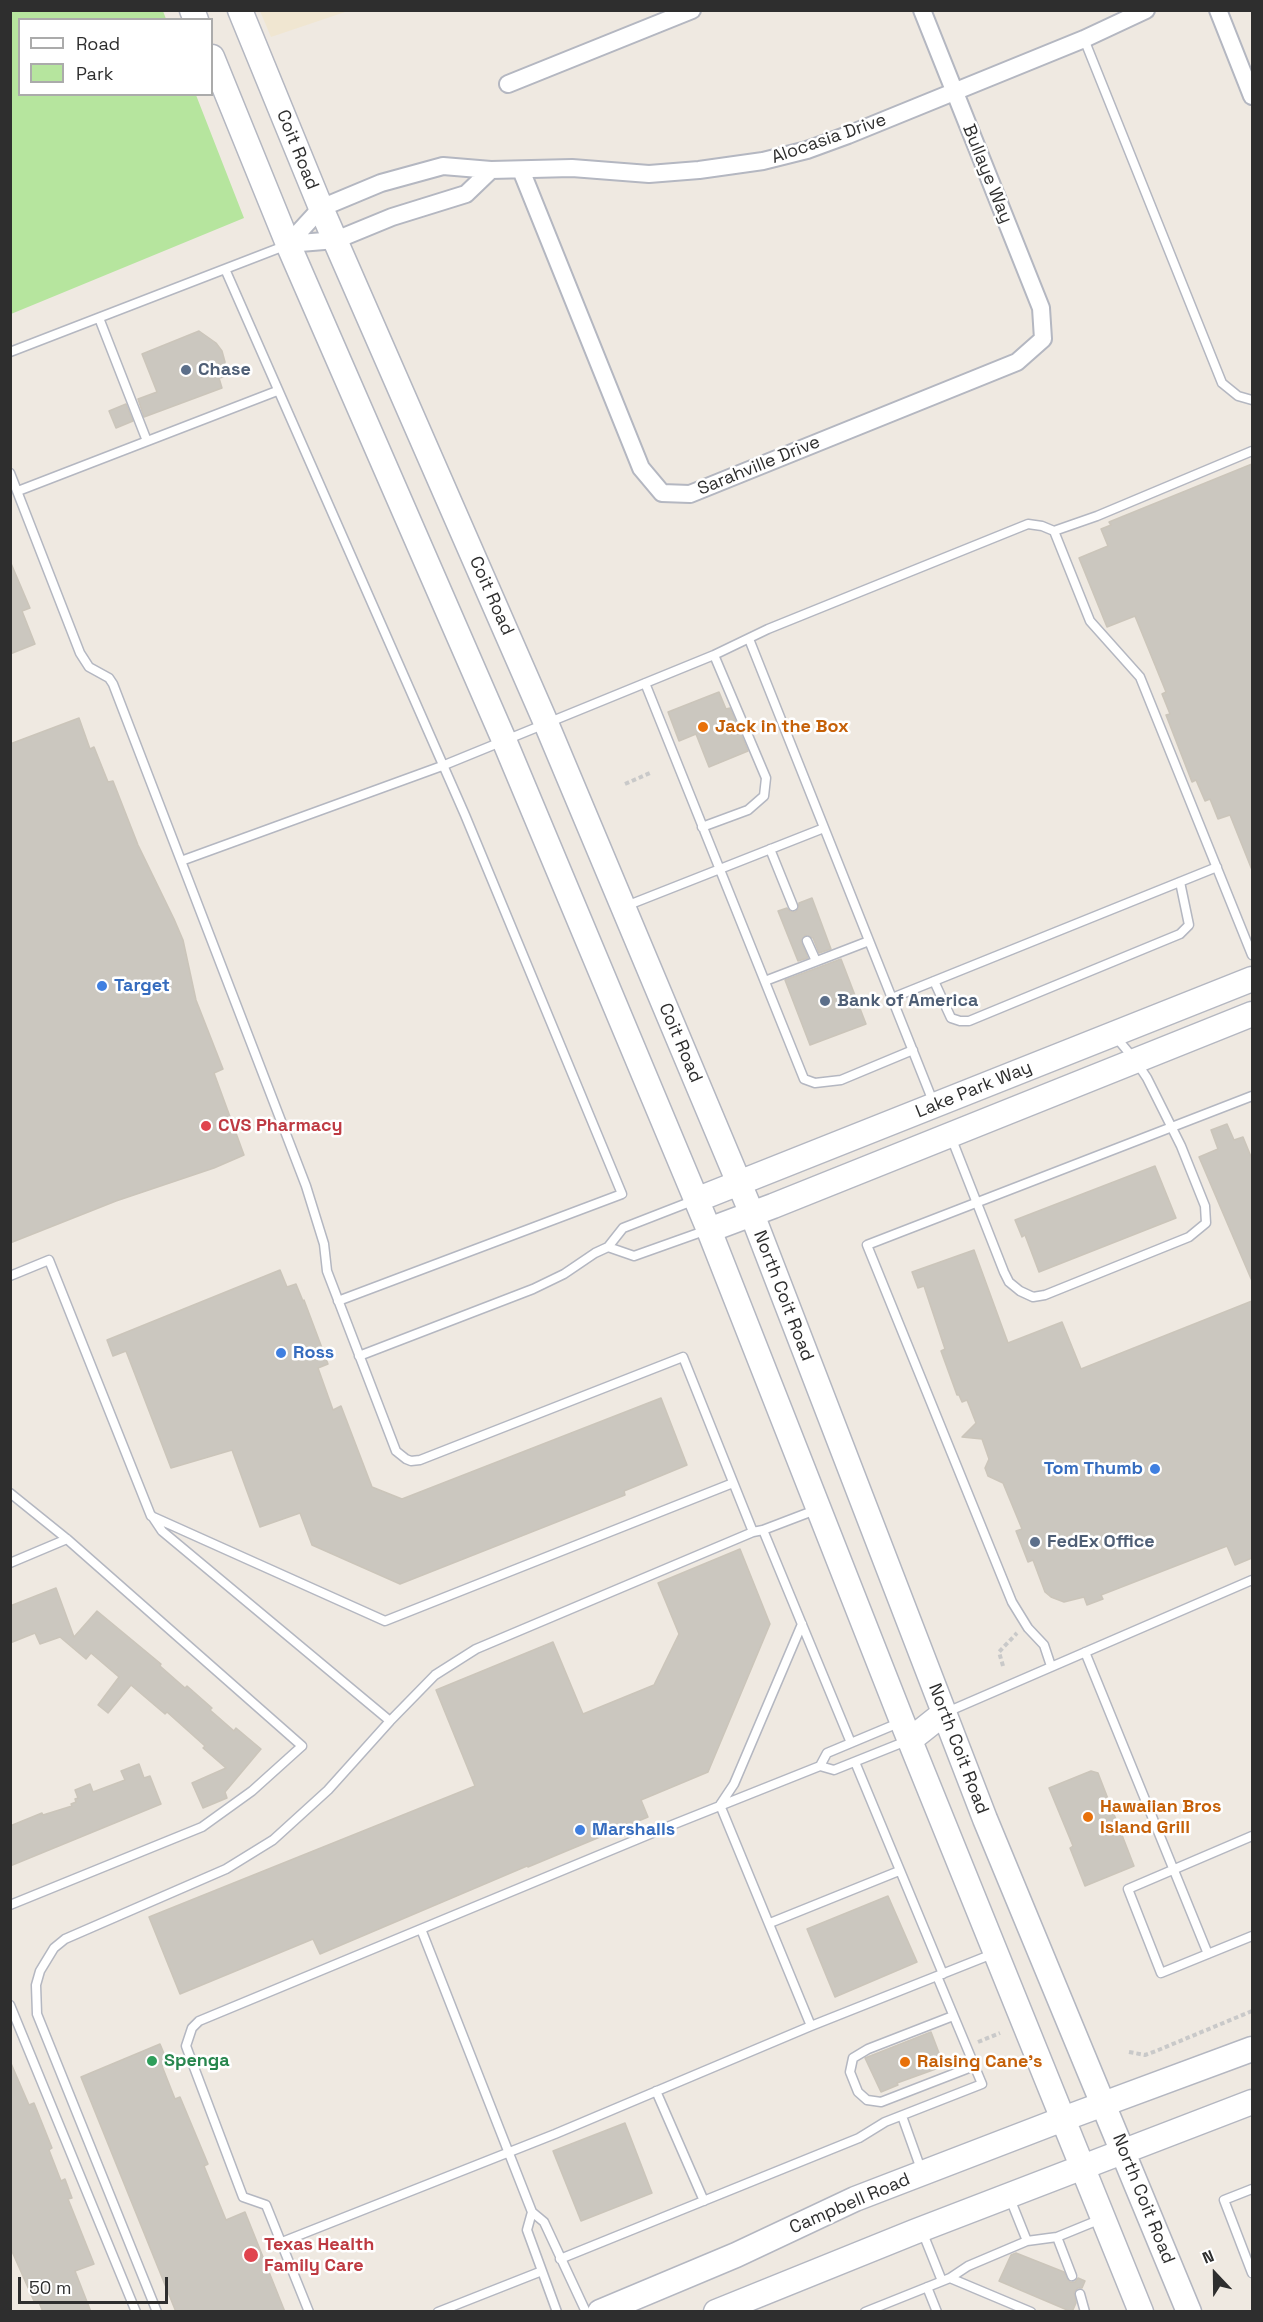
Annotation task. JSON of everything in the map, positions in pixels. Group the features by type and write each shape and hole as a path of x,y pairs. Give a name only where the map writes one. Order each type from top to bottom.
{"main road":[{"name":"Coit Road","path":"240,10 321,208 546,723 738,1183"},
{"path":"213,59 288,244 504,740 709,1230 906,1731 1141,2312"},
{"name":"Lake Park Way","path":"696,1200 1252,979"},
{"name":"Lake Park Way","path":"709,1230 752,1215 1252,1014"},
{"name":"North Coit Road","path":"738,1183 944,1713 1189,2312"},
{"path":"906,1731 944,1713"},
{"name":"Campbell Road","path":"600,2312 736,2255 855,2199 1252,2049"},
{"path":"716,2312 921,2229 1252,2102"}],"street":[{"path":"508,84 692,10"},
{"name":"Bullaye Way","path":"922,10 1041,308 1043,339"},
{"name":"Alocasia Drive","path":"288,244 321,208 349,195 422,170 443,166 491,170 572,168 650,174 699,171 763,161 807,150 1084,39 1146,10"},
{"path":"1218,10 1252,96"},
{"path":"288,244 336,240 392,217 465,194 491,170"},
{"name":"Sarahville Drive","path":"521,170 641,468 662,493 690,494 1006,367 1017,362 1043,339"}],"lane":[{"path":"1084,39 1222,383 1238,396 1252,400"},
{"path":"10,352 288,244"},
{"path":"225,269 510,920 622,1194 338,1301"},
{"path":"99,318 147,441"},
{"path":"18,491 277,391"},
{"path":"181,861 442,766 714,655 768,629 1028,524 1054,531 1097,516 1252,451"},
{"path":"10,473 80,653 89,667 109,678 113,684 309,1195 324,1244 327,1271 396,1451 411,1461 420,1460 683,1357 733,1483 802,1624 851,1743"},
{"path":"1054,531 1090,621 1140,677 1252,955"},
{"path":"749,639 935,1106"},
{"path":"702,827 748,810 764,796 766,778 714,655"},
{"path":"645,683 804,1079 815,1083 841,1080 914,1050"},
{"path":"623,908 824,828"},
{"path":"770,849 793,906"},
{"path":"892,998 1217,867"},
{"path":"934,981 951,1018 960,1022 969,1021 1180,934 1189,925 1179,882"},
{"path":"807,940 816,961"},
{"path":"765,981 869,941"},
{"path":"950,1136 1009,1282 1020,1291 1033,1297 1045,1296 1188,1237 1206,1223 1205,1206 1172,1127 1147,1078 1113,1034"},
{"path":"1051,1666 1044,1645 1028,1628 1012,1602 867,1245 1252,1096"},
{"path":"359,1356 533,1289 564,1274 608,1247 623,1228 696,1200"},
{"path":"608,1247 634,1256 709,1230"},
{"path":"10,1276 49,1260 152,1516 162,1531 390,1721"},
{"path":"152,1516 385,1621 733,1483"},
{"path":"10,1493 67,1539 302,1746 252,1791 202,1827 10,1905"},
{"path":"158,2312 42,2028 35,1998 40,1971 46,1958 65,1939 217,1874 273,1840 328,1790 435,1675 476,1649 818,1508"},
{"path":"10,1563 67,1539"},
{"path":"944,1713 1252,1580"},
{"path":"720,1805 734,1784 802,1624"},
{"path":"1085,1652 1208,1954"},
{"path":"309,2312 266,2205 243,2198 186,2046 192,2028 199,2021 720,1805 820,1766 828,1753 851,1743 906,1731"},
{"path":"820,1766 834,1770 855,1762 906,1731"},
{"path":"560,2259 859,2138 885,2122 982,2084 953,2016 940,1975 855,1762"},
{"path":"720,1805 811,2026"},
{"path":"1252,1836 1128,1889 1161,1973 1252,1936"},
{"path":"770,1923 899,1871"},
{"path":"421,1929 532,2212 544,2222 586,2312"},
{"path":"282,2242 996,1953"},
{"path":"10,2005 136,2312"},
{"path":"953,2016 868,2049 853,2058 850,2072 858,2092 867,2100 880,2102 974,2066"},
{"path":"656,2091 704,2201"},
{"path":"902,2116 923,2173"},
{"path":"1252,2190 1224,2200 1252,2273"},
{"path":"1008,2195 1027,2241"},
{"path":"532,2212 527,2230 557,2312"},
{"path":"865,2312 946,2280 968,2266 1027,2241 1057,2237 1104,2218"},
{"path":"921,2229 946,2280 1031,2312"},
{"path":"1057,2237 1072,2276"},
{"path":"438,2312 543,2271"},
{"path":"927,2287 937,2312"},
{"path":"1080,2294 1086,2312"}],"path":[{"path":"626,784 650,773"},
{"path":"1003,1666 999,1656 1000,1650 1019,1631"},
{"path":"1129,2052 1146,2055 1252,2011"},
{"path":"975,2043 1000,2033"}],"shaded area":[{"path":"260,11 348,11 271,37"}],"green space":[{"path":"11,10 163,11 166,18 18,18 18,96 196,96 244,218 11,314"}],"building":[{"name":"Chase","path":"199,331 216,343 222,351 225,362 224,377 219,378 222,388 144,417 138,399 157,392 142,354"},
{"path":"126,404 133,421 116,428 109,411"},
{"path":"1252,464 1252,870 1230,815 1218,819 1210,799 1205,801 1196,780 1192,782 1166,715 1170,714 1162,694 1166,692 1135,616 1107,627 1079,558 1108,546 1101,529 1111,525 1109,522"},
{"path":"10,561 30,608 22,611 35,644 10,654"},
{"name":"Jack in the Box","path":"719,692 726,709 730,708 748,751 709,767 696,734 679,741 668,712"},
{"name":"Target","path":"79,718 90,749 94,747 108,782 113,781 138,845 183,940 196,1000 223,1069 214,1073 244,1155 214,1168 116,1201 10,1243 10,744"},
{"path":"812,898 831,949 819,953 813,938 805,935 801,941 808,958 798,961 778,911 787,908 795,912 799,903"},
{"name":"Bank of America","path":"841,959 866,1024 810,1045 785,980"},
{"path":"1227,1124 1234,1140 1243,1137 1252,1159 1252,1281 1199,1157 1218,1149 1211,1130"},
{"path":"1155,1166 1176,1218 1039,1272 1025,1235 1022,1237 1015,1220"},
{"name":"Tom Thumb","path":"974,1250 1008,1343 1062,1322 1081,1369 1252,1301 1252,1558 1235,1565 1227,1546 1101,1595 1103,1599 1087,1605 1084,1597 1064,1602 1045,1592 1033,1560 1028,1562 1016,1531 1022,1529 1003,1483 988,1476 985,1468 989,1459 982,1439 962,1437 976,1423 967,1400 962,1402 957,1395 941,1351 945,1349 924,1286 918,1288 912,1272"},
{"path":"280,1270 287,1287 296,1284 304,1300 328,1364 318,1368 333,1410 341,1406 372,1487 402,1499 661,1398 687,1465 624,1491 625,1495 400,1584 312,1545 300,1513 260,1527 232,1450 171,1468 126,1351 113,1356 107,1340"},
{"path":"740,1549 770,1624 708,1772 641,1800 648,1817 320,1954 313,1939 180,1994 149,1917 475,1786 436,1690 553,1642 583,1714 654,1685 679,1634 658,1583"},
{"path":"56,1588 74,1637 97,1611 161,1664 160,1666 185,1688 187,1686 234,1731 236,1728 261,1749 225,1792 227,1798 203,1808 192,1783 226,1768 167,1712 165,1714 131,1685 108,1713 98,1705 119,1677 91,1653 86,1659 60,1637 40,1644 35,1633 10,1643 10,1606"},
{"path":"139,1764 144,1778 150,1776 161,1804 10,1866 10,1826 42,1813 43,1815 72,1806 71,1804 78,1798 75,1790 90,1784 93,1792 125,1780 121,1771"},
{"name":"Hawaiian Bros Island Grill","path":"1091,1771 1098,1773 1134,1866 1085,1886 1070,1848 1073,1846 1049,1788"},
{"path":"888,1896 917,1962 835,1997 807,1929"},
{"name":"Raising Cane's","path":"931,2032 944,2066 897,2083 898,2085 881,2092 865,2058"},
{"path":"160,2044 168,2063 162,2066 175,2099 180,2097 208,2164 204,2166 226,2220 245,2212 285,2312 176,2312 81,2077"},
{"path":"10,2061 29,2105 34,2103 52,2148 49,2150 61,2181 65,2179 72,2198 68,2199 94,2264 75,2271 91,2312 43,2312 38,2300 34,2301 10,2247"},
{"path":"625,2123 652,2193 581,2221 553,2151"},
{"path":"1016,2253 1064,2272 1070,2282 1075,2282 1078,2278 1085,2281 1082,2288 1074,2292 1076,2303 1072,2312 999,2281 1011,2255"}],"place":[{"name":"Chase","path":"186,370"},
{"name":"Jack in the Box","path":"703,727"},
{"name":"Target","path":"102,986"},
{"name":"Bank of America","path":"825,1001"},
{"name":"CVS Pharmacy","path":"206,1126"},
{"name":"Ross","path":"281,1353"},
{"name":"Tom Thumb","path":"1155,1469"},
{"name":"FedEx Office","path":"1035,1542"},
{"name":"Hawaiian Bros Island Grill","path":"1088,1817"},
{"name":"Marshalls","path":"580,1830"},
{"name":"Spenga","path":"152,2061"},
{"name":"Raising Cane's","path":"905,2062"},
{"name":"Texas Health Family Care","path":"251,2255"}]}
